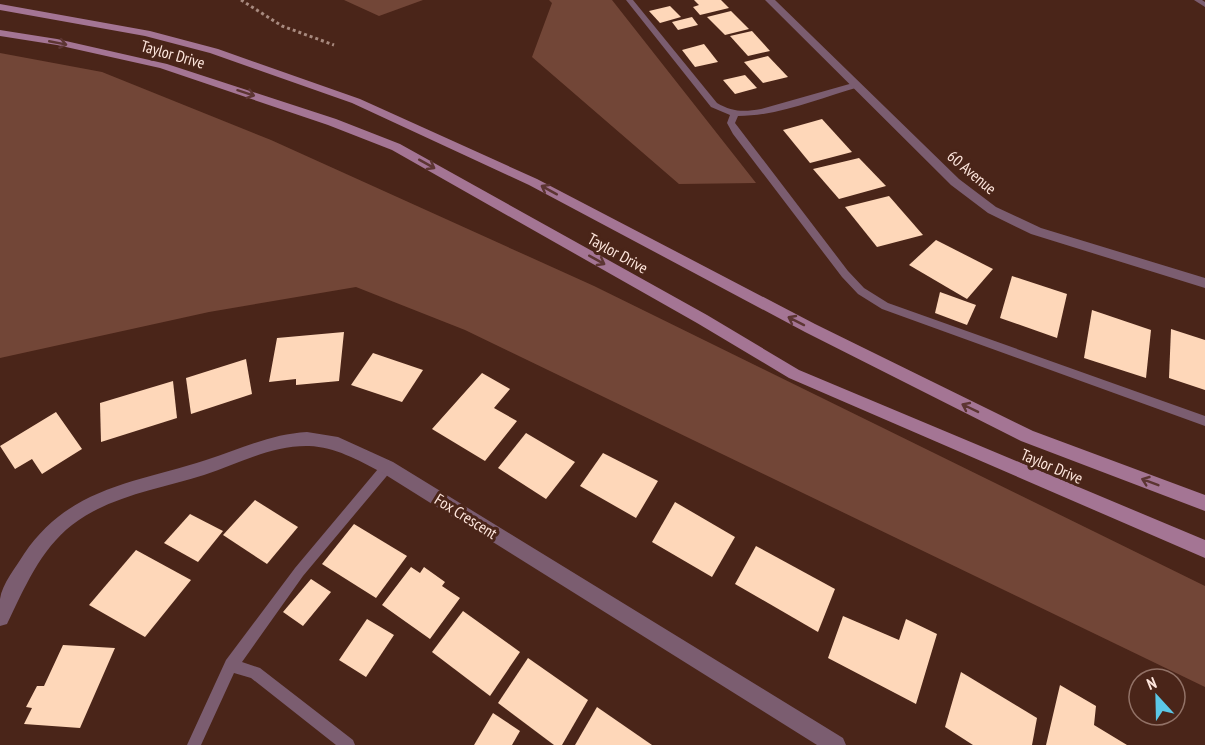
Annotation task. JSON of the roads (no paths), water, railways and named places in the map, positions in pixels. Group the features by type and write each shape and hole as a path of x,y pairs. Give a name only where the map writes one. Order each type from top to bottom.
{"main road":[{"name":"Taylor Drive","path":"0,7 146,33 214,51 356,101 533,182 810,328 1028,436 1205,503"},
{"name":"Taylor Drive","path":"0,33 57,42 163,66 332,122 396,147 692,313 794,374 1205,549"}],"street":[{"name":"60 Avenue","path":"770,0 955,182 977,200 1004,217 1036,231 1205,283"},
{"name":"Fox Crescent","path":"0,617 5,596 41,544 65,520 79,510 107,498 288,441 307,439 326,441 360,452 387,467 836,745"}],"lane":[{"path":"629,0 714,105 735,114 755,113 856,85"},
{"path":"1197,0 1205,5"},
{"path":"735,114 731,123 736,132 845,274 869,297 885,306 1205,421"},
{"path":"194,745 231,665 299,572 387,467"},
{"path":"231,665 255,673 348,745"}]}
